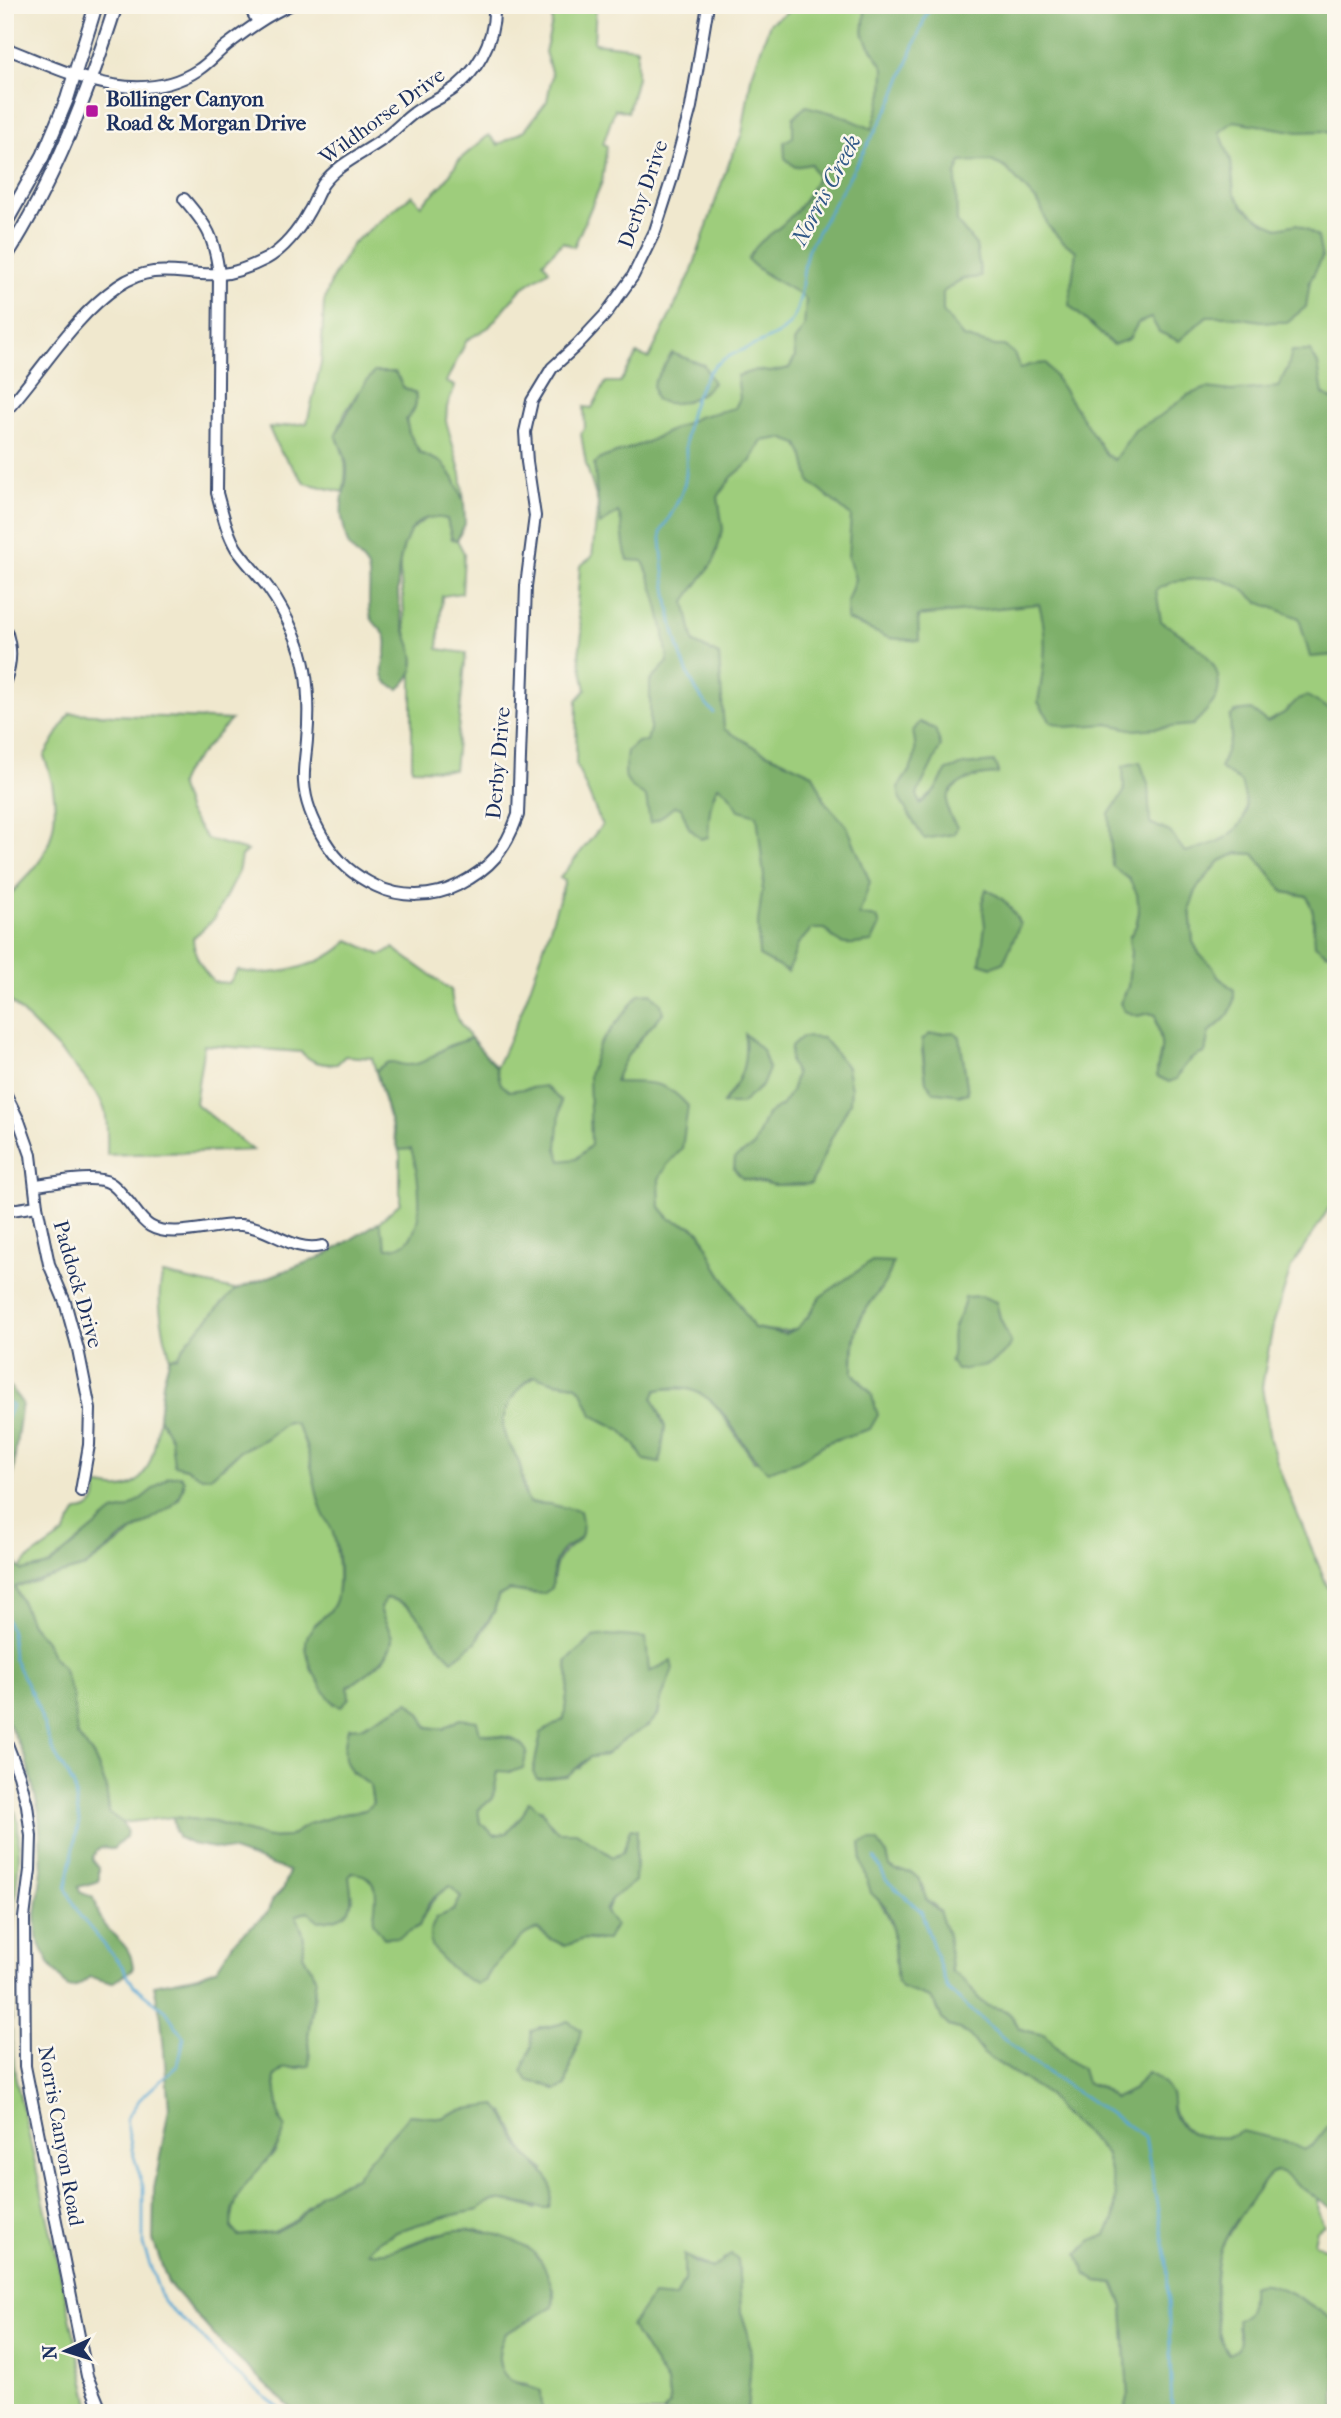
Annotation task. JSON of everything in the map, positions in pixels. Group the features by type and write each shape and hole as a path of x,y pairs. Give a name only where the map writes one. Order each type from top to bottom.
{"main road":[{"path":"5,224 43,156 76,75 96,5"},
{"path":"5,258 58,160 92,81 116,5"}],"street":[{"path":"248,5 258,22"},
{"path":"5,48 92,81 125,87 145,87 171,82 198,70 258,22 290,5"},
{"name":"Wildhorse Drive","path":"5,412 53,349 119,286 141,275 167,270 219,274 236,272 268,258 290,238 323,184 347,162 384,139 416,111 449,93 475,69 487,48 495,15 494,5"},
{"name":"Derby Drive","path":"184,199 206,224 213,239 219,274 217,493 223,517 236,547 271,591 295,635 303,659 308,717 304,784 314,823 336,858 351,872 384,890 406,895 427,894 453,887 480,872 503,849 517,815 526,586 535,516 525,432 531,401 552,368 605,315 633,276 654,231 691,107 708,5"},
{"path":"5,628 11,644 10,667 5,681"},
{"name":"Paddock Drive","path":"5,1093 31,1155 37,1206 49,1264 65,1302 90,1409 89,1445 81,1491"},
{"path":"35,1185 92,1179 108,1181 149,1226 180,1231 239,1224 263,1229 300,1248 322,1246"},
{"path":"5,1211 37,1206"},
{"name":"Norris Canyon Road","path":"5,1740 19,1775 31,1836 24,1918 25,2066 87,2376 102,2413"}],"green space":[{"path":"552,5 596,5 594,43 637,48 637,77 628,112 615,109 603,144 607,146 602,182 574,247 563,242 543,262 549,270 521,289 489,327 467,340 446,382 455,386 447,407 446,421 461,474 464,502 443,463 420,453 409,433 406,420 415,408 416,397 415,393 403,387 399,378 358,392 345,413 336,435 345,463 343,492 305,483 278,448 269,428 307,423 321,363 324,302 332,279 353,243 412,195 421,205 444,183 459,160 489,135 498,145 525,130 547,101 552,75 545,52 552,23"},
{"path":"798,5 1336,5 1336,780 1139,912 1136,926 1129,938 1131,952 1128,987 1123,995 1156,1015 1161,1047 1157,1076 1169,1082 1194,1056 1205,1053 1209,1032 1225,1019 1231,1010 1234,990 1218,977 1193,942 1190,908 1197,888 1220,861 1238,853 1254,854 1284,892 1307,896 1313,912 1313,931 1326,953 1336,955 1336,1197 1291,1268 1273,1325 1262,1387 1270,1440 1282,1477 1329,1590 1331,1646 1336,1677 1336,2116 1313,2145 1304,2150 1285,2141 1201,2137 1193,2134 1178,2121 1171,2094 1147,2073 1134,2089 1114,2099 1101,2087 1086,2083 1081,2069 1066,2058 1046,2035 1022,2029 1009,2013 986,2005 966,1982 951,1972 948,1935 935,1905 926,1899 920,1880 912,1873 890,1867 887,1855 871,1892 880,1902 891,1923 897,1981 901,1987 930,1998 949,2026 970,2036 984,2054 1048,2095 1059,2110 1106,2155 1116,2196 1114,2220 1106,2235 1092,2241 1097,2281 1113,2283 1123,2306 1128,2397 1125,2413 747,2413 751,2356 748,2333 741,2312 738,2260 712,2268 684,2255 684,2280 676,2298 665,2298 639,2339 667,2383 670,2405 662,2413 540,2413 542,2409 527,2384 512,2381 505,2376 499,2358 506,2333 553,2307 554,2293 544,2267 496,2235 477,2229 435,2234 386,2253 368,2252 375,2244 402,2230 479,2210 490,2202 513,2202 536,2209 544,2170 524,2152 504,2112 459,2110 442,2118 409,2115 367,2162 356,2179 337,2185 307,2207 297,2220 274,2232 238,2236 231,2228 231,2214 238,2194 261,2164 275,2153 285,2128 280,2120 274,2077 284,2068 301,2068 310,2051 308,2036 315,1993 311,1968 303,1955 303,1934 295,1915 353,1901 348,1877 351,1873 361,1873 419,1926 431,1903 450,1885 461,1897 454,1910 436,1918 430,1936 433,1946 459,1975 485,1981 498,1961 528,1932 537,1929 565,1946 583,1939 598,1941 611,1899 635,1881 637,1830 630,1829 623,1853 613,1857 563,1835 555,1829 542,1809 523,1814 507,1833 495,1835 480,1823 478,1810 493,1798 498,1771 511,1772 513,1738 480,1733 460,1719 443,1729 427,1727 420,1713 409,1702 361,1727 351,1772 370,1785 373,1804 365,1810 309,1824 288,1837 268,1838 214,1822 173,1817 121,1823 109,1813 106,1787 100,1771 93,1755 77,1735 63,1668 51,1654 46,1641 31,1624 15,1587 85,1567 179,1499 184,1485 39,1575 11,1580 27,1560 64,1534 77,1511 94,1504 97,1495 95,1485 127,1487 141,1478 148,1467 156,1440 169,1359 160,1306 163,1274 235,1290 326,1255 379,1222 400,1203 400,1155 372,1058 345,1056 337,1064 327,1064 313,1061 301,1052 204,1045 195,1103 253,1150 107,1155 106,1116 99,1098 76,1068 5,995 6,902 43,856 53,828 55,800 44,756 70,713 231,720 185,771 179,784 188,812 207,839 247,851 241,856 238,873 214,919 193,938 197,957 206,972 214,982 229,983 238,970 266,973 297,968 326,957 349,940 381,955 393,948 451,990 457,1016 471,1038 448,1046 425,1061 496,1067 534,976 565,881 560,878 602,825 576,764 577,700 586,690 579,654 582,633 577,606 580,566 592,557 598,503 586,464 581,434 585,427 584,407 592,408 606,382 620,382 637,354 649,358 691,273 727,167 742,134 751,78 770,23","holes":["922,1050 963,1058 968,1093 959,1096 926,1082","849,1103 811,1184 775,1185 742,1178 745,1153 754,1146","659,1199 660,1207 670,1219 691,1226 701,1233 716,1266 754,1328 788,1331 806,1319 820,1297 881,1290 865,1311 857,1328 854,1348 853,1373 871,1393 870,1429 828,1442 798,1461 754,1461 719,1410 696,1391 656,1390 653,1398 665,1427 639,1452 621,1430 592,1415 583,1393 576,1385 535,1376 528,1380 515,1394 506,1411 503,1428 505,1436 519,1462 529,1503 549,1504 580,1539 558,1559 552,1588 534,1594 510,1590 498,1596 494,1612 476,1642 436,1642 409,1608 403,1603 386,1598 380,1608 392,1636 387,1654 334,1704 311,1669 315,1624 330,1611 336,1600 336,1546 319,1500 307,1451 295,1423 287,1422 265,1439 240,1451 223,1467 194,1473","996,1302 1011,1343 950,1361 955,1351 953,1332 964,1311","594,1637 645,1649 649,1672 671,1662 658,1715 649,1725 605,1755 590,1757 579,1768 533,1772 541,1734 564,1719 569,1678 566,1662","539,2027 556,2027 577,2050 569,2068 566,2086 556,2090 523,2071"]},
{"path":"853,5 1336,5 1336,136 1324,131 1298,132 1234,121 1220,132 1231,161 1234,192 1243,206 1262,221 1278,228 1297,224 1318,237 1322,258 1310,281 1306,307 1287,322 1207,316 1179,341 1159,332 1151,318 1138,323 1129,339 1113,345 1069,305 1076,251 1048,226 1040,205 1006,168 991,161 961,162 956,174 957,222 976,245 981,277 963,279 943,292 943,312 963,337 1004,346 1014,353 1020,369 1046,363 1106,454 1114,460 1135,430 1188,395 1207,388 1231,391 1278,387 1292,351 1310,351 1318,364 1323,394 1336,402 1336,655 1310,657 1299,618 1258,602 1240,587 1215,577 1175,581 1156,590 1161,621 1202,651 1216,671 1219,682 1217,695 1206,711 1193,725 1135,730 1108,724 1066,727 1051,722 1038,702 1045,641 1039,604 918,616 919,641 889,638 847,620 847,602 855,579 848,557 851,516 810,482 798,444 781,438 762,441 750,462 732,477 718,497 723,529 714,561 685,601 694,643 719,655 724,729 762,751 813,774 826,803 847,826 870,882 859,915 877,918 880,925 872,942 850,944 836,940 825,929 812,929 798,944 788,972 759,956 758,922 764,877 757,815 739,810 728,793 718,786 711,804 708,837 701,839 689,828 681,808 675,806 650,823 646,797 632,787 626,778 627,751 637,742 647,741 650,729 650,681 668,662 659,611 643,561 628,560 618,512 600,525 594,464 602,458 645,443 698,417 735,408 740,398 737,376 756,370 770,372 789,368 795,357 794,342 804,327 806,299 748,260 759,244 798,208 817,177 811,164 795,167 785,158 784,142 793,137 793,118 806,106 840,115 872,129 883,93 884,68 863,35 865,11"},
{"path":"672,353 704,365 713,383 686,401 670,403 655,399 653,384"},
{"path":"374,372 395,372 403,387 415,393 415,408 406,420 409,433 420,453 443,463 464,502 465,524 457,540 452,539 447,519 435,517 424,519 415,525 403,547 398,595 414,662 410,677 399,689 390,685 383,674 386,639 371,617 368,569 348,544 341,512 347,466 336,435 358,393"},
{"path":"432,516 447,519 452,539 457,540 464,553 462,593 442,596 438,649 466,653 454,770 412,769 414,662 405,627 400,561 401,550 411,531"},
{"path":"1307,696 1336,713 1336,955 1326,953 1315,945 1313,912 1307,896 1284,892 1254,854 1238,853 1220,861 1197,888 1190,908 1193,942 1218,977 1234,990 1233,1004 1225,1019 1209,1032 1205,1053 1191,1059 1177,1079 1169,1082 1157,1076 1161,1046 1156,1015 1149,1013 1138,1016 1124,1011 1120,1003 1128,987 1131,952 1129,938 1136,926 1139,912 1137,894 1129,879 1112,866 1109,814 1124,792 1123,766 1140,762 1148,784 1150,823 1170,832 1185,852 1213,843 1238,828 1246,810 1241,782 1220,768 1231,737 1230,717 1235,712 1251,710 1267,722 1284,713 1298,699"},
{"path":"920,722 935,729 941,746 917,794 920,804 933,793 947,770 994,762 998,768 998,774 964,781 949,794 949,814 957,827 954,834 924,839 900,800 898,787 914,761 913,731"},
{"path":"986,889 1006,903 1020,924 1004,962 992,967 980,963 985,926 982,903"},
{"path":"651,993 661,1004 663,1013 629,1054 615,1082 663,1086 688,1106 682,1149 667,1165 659,1179 660,1207 670,1219 691,1226 701,1233 716,1266 754,1328 785,1334 796,1329 809,1316 820,1297 872,1261 893,1262 887,1279 862,1316 854,1342 853,1373 871,1393 878,1415 870,1429 828,1442 798,1461 768,1471 711,1401 684,1388 657,1390 653,1398 665,1427 660,1463 644,1460 636,1446 621,1430 592,1415 583,1393 576,1385 535,1376 522,1386 510,1402 503,1428 519,1462 529,1503 549,1504 580,1511 582,1533 556,1560 552,1588 543,1594 510,1590 498,1596 494,1612 476,1642 452,1660 409,1607 386,1598 380,1608 392,1636 390,1647 382,1661 348,1687 349,1698 341,1707 323,1688 312,1669 307,1651 307,1636 310,1630 329,1612 336,1600 339,1574 332,1530 322,1511 301,1433 295,1423 287,1422 265,1439 240,1451 212,1476 202,1477 174,1465 171,1439 159,1417 163,1382 170,1357 178,1356 188,1340 235,1290 326,1255 379,1222 387,1248 401,1245 411,1237 419,1209 417,1176 411,1149 399,1150 376,1071 382,1065 392,1062 404,1065 421,1063 446,1048 471,1038 496,1067 501,1084 509,1091 545,1086 561,1101 557,1148 561,1161 576,1159 591,1145 589,1075 599,1045 639,994"},
{"path":"954,1032 960,1037 968,1093 934,1092 926,1082 922,1040 930,1034"},
{"path":"745,1034 763,1051 769,1069 762,1086 741,1104 722,1104 742,1072"},
{"path":"802,1037 823,1038 847,1067 851,1088 850,1103 811,1184 775,1185 742,1178 734,1169 735,1158 754,1146 767,1114 781,1106 791,1092 796,1074 790,1062 791,1047"},
{"path":"981,1296 996,1302 1011,1343 995,1361 957,1370 950,1361 954,1326 965,1297"},
{"path":"5,1380 22,1403 11,1519 15,1560 22,1571 49,1565 113,1512 127,1509 168,1477 180,1475 184,1480 181,1494 172,1506 120,1539 85,1567 15,1587 31,1624 46,1641 51,1654 63,1668 73,1696 77,1735 93,1755 100,1771 106,1787 109,1813 127,1830 126,1837 113,1849 106,1847 94,1855 92,1859 99,1868 99,1881 78,1887 80,1892 93,1898 104,1924 125,1946 132,1960 133,1969 112,1983 91,1977 75,1987 68,1988 50,1965 37,1937 36,1915 42,1869 39,1812 26,1759 5,1716"},
{"path":"608,1635 646,1638 649,1672 671,1661 673,1669 661,1699 658,1715 649,1725 605,1755 590,1757 567,1776 537,1779 533,1772 541,1733 564,1719 569,1678 566,1662 594,1637"},
{"path":"409,1702 420,1713 427,1727 443,1729 460,1719 477,1721 480,1733 513,1739 527,1752 523,1768 511,1772 498,1771 493,1798 478,1810 480,1823 495,1835 507,1833 523,1814 529,1801 558,1832 576,1832 613,1857 623,1853 630,1829 637,1830 635,1881 611,1899 605,1911 615,1925 607,1940 583,1939 565,1946 538,1929 529,1932 498,1961 485,1981 476,1984 447,1964 431,1942 430,1933 436,1918 454,1910 461,1897 450,1886 428,1904 419,1926 399,1937 384,1938 373,1922 376,1890 369,1878 362,1874 351,1873 349,1877 351,1904 345,1914 331,1920 319,1921 308,1912 296,1915 303,1934 303,1955 316,1978 308,2036 309,2066 284,2068 274,2077 280,2120 285,2128 273,2154 246,2184 239,2196 233,2210 231,2228 238,2236 274,2232 297,2220 319,2195 356,2178 409,2115 442,2118 459,2110 496,2105 505,2116 524,2152 550,2181 549,2208 493,2201 479,2210 402,2230 375,2244 368,2252 391,2251 446,2232 465,2229 503,2237 535,2254 548,2275 553,2307 506,2333 501,2344 499,2363 509,2379 541,2391 540,2413 296,2413 219,2341 168,2283 153,2240 154,2189 169,2108 161,2018 154,1985 199,1976 217,1968 234,1942 267,1913 273,1899 284,1888 289,1871 233,1851 191,1844 179,1838 173,1817 214,1822 268,1838 288,1837 309,1824 365,1810 373,1803 370,1785 354,1773 346,1762 348,1728 361,1727"},
{"path":"5,1774 18,1822 19,1857 11,1945 15,2075 92,2413 5,2413"},
{"path":"871,1840 878,1842 887,1855 890,1867 912,1873 920,1880 926,1899 939,1911 948,1935 951,1972 966,1982 986,2005 1009,2013 1022,2029 1046,2035 1066,2058 1082,2069 1086,2083 1101,2087 1114,2099 1134,2089 1147,2073 1167,2088 1172,2097 1175,2118 1188,2131 1220,2137 1242,2131 1285,2141 1304,2150 1313,2145 1336,2116 1336,2210 1282,2173 1271,2174 1224,2242 1218,2260 1215,2288 1216,2319 1223,2345 1229,2354 1238,2349 1240,2341 1237,2320 1248,2310 1251,2286 1271,2285 1283,2289 1336,2322 1336,2407 1333,2413 1125,2413 1128,2397 1123,2306 1114,2283 1097,2281 1086,2275 1078,2254 1092,2241 1106,2235 1114,2220 1116,2196 1106,2155 1059,2110 1048,2095 984,2054 970,2036 949,2026 930,1998 901,1988 897,1982 892,1923 885,1906 871,1893 862,1863 860,1843"},
{"path":"568,2021 581,2030 566,2086 556,2090 528,2081 522,2071 532,2046 531,2031"},
{"path":"1279,2172 1318,2200 1319,2214 1324,2225 1317,2230 1314,2242 1323,2248 1336,2244 1336,2322 1312,2306 1251,2287 1251,2308 1237,2327 1240,2341 1238,2349 1229,2354 1223,2345 1217,2319 1218,2259 1221,2249 1258,2189 1270,2175"},
{"path":"684,2255 712,2268 731,2255 738,2259 741,2312 748,2333 751,2356 747,2413 662,2413 670,2404 667,2383 631,2326 652,2296 676,2298 684,2280"}],"waterway":[{"name":"Norris Creek","path":"714,713 701,697 681,656 669,608 661,539 661,532 685,483 686,436 691,411 710,371 729,356 778,334 794,317 808,249 893,100 926,15 935,5"},
{"path":"5,1401 12,1405 5,1423"},
{"path":"5,1615 11,1632 13,1658 36,1702 52,1749 74,1786 79,1821 66,1888 80,1916 123,1967 134,1986 166,2011 184,2038 178,2065 140,2099 126,2119 143,2186 143,2245 163,2302 204,2339 227,2366 285,2413"},
{"path":"875,1858 886,1880 921,1911 948,1990 1030,2061 1145,2137 1167,2261 1172,2413"}],"place":[{"name":"Bollinger Canyon Road & Morgan Drive","path":"92,111"}]}
